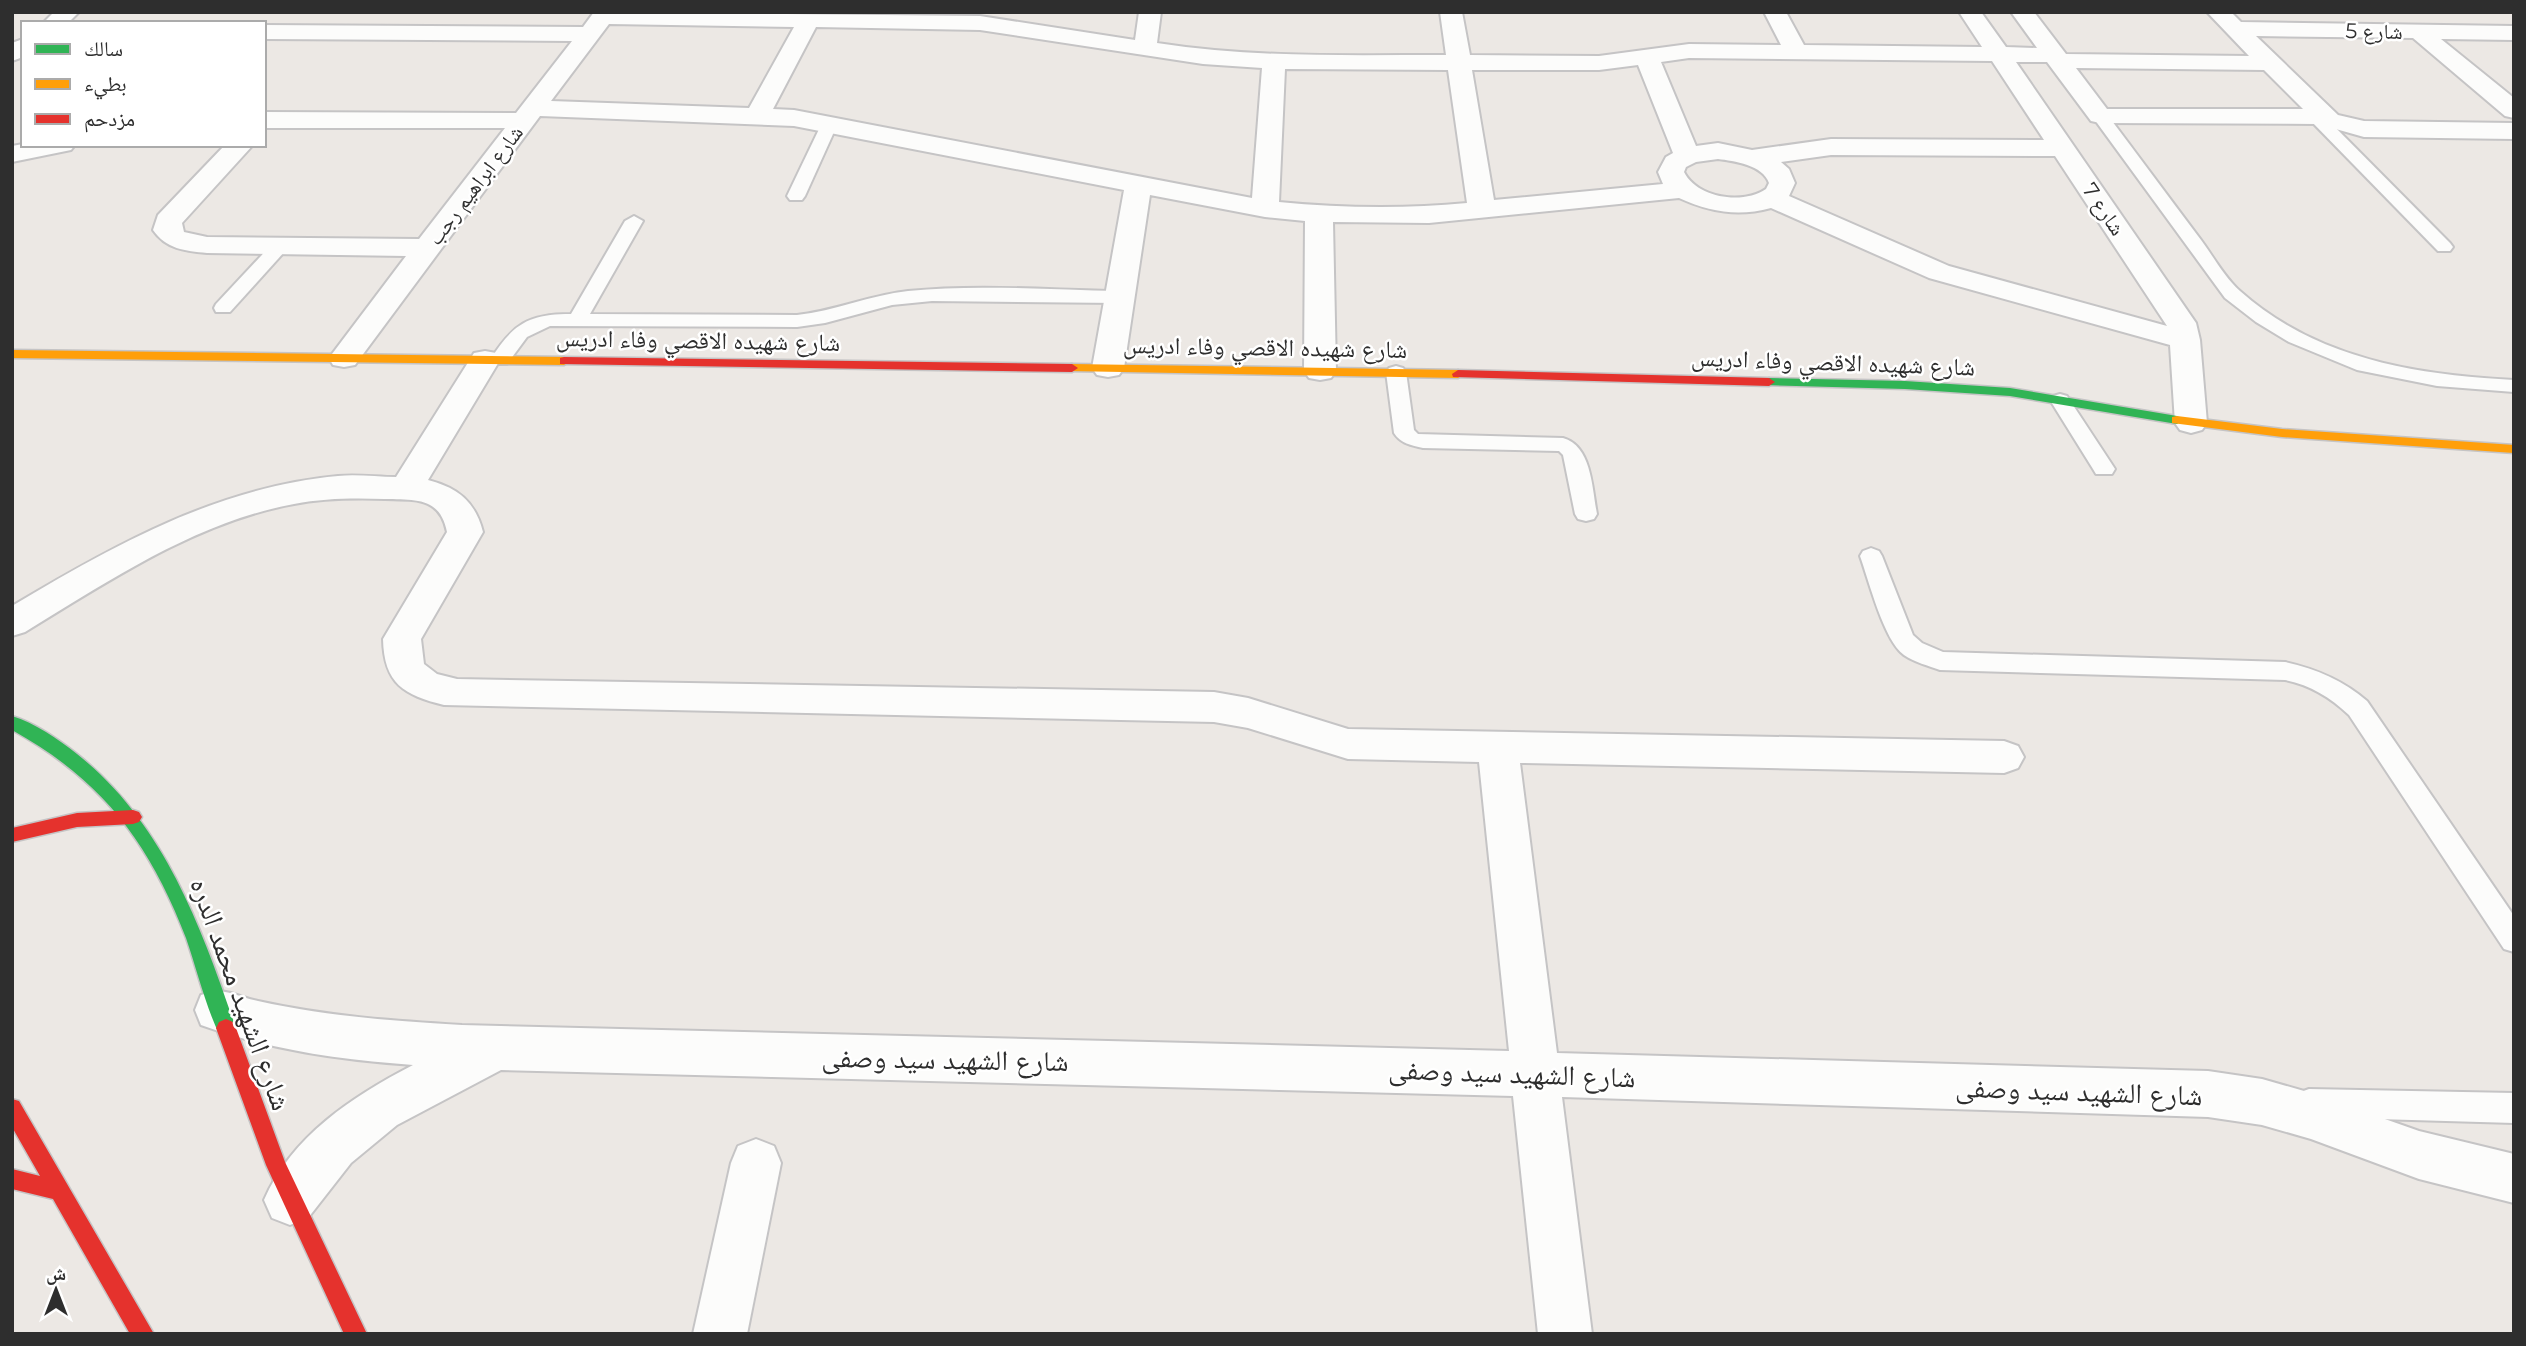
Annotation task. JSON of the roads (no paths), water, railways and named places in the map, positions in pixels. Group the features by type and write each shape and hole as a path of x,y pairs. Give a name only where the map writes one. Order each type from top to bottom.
{"street":[{"path":"1145,48 1150,12"},
{"path":"1451,12 1482,211"},
{"path":"1775,12 1796,52"},
{"name":"شارع 7","path":"1970,12 2172,307 2185,340 2191,423"},
{"path":"2022,12 2100,116 2319,117 2346,127 2364,129 2514,131"},
{"path":"266,32 600,21 957,17 1226,60 1273,62 1599,64 1689,51 1998,54 2269,64"},
{"path":"757,115 809,20"},
{"name":"شارع ابراهيم رجب","path":"344,358 600,21"},
{"path":"2226,21 2319,117"},
{"name":"شارع 5","path":"2226,21 2419,32 2514,33"},
{"path":"2419,32 2514,111"},
{"path":"1647,57 1687,155"},
{"path":"1265,209 1273,62"},
{"path":"266,120 529,114 757,115 830,123 1265,209 1319,214 1429,215 1681,190"},
{"path":"12,154 51,147"},
{"path":"238,147 168,220 167,230 174,238 188,243 428,248"},
{"path":"1753,158 1777,173 1781,182 1780,191 1760,203 1727,205 1693,197 1681,190 1670,174 1671,167 1677,160 1687,155 1718,151 1753,158 1831,147 2062,148"},
{"path":"1108,368 1138,183"},
{"path":"1772,198 1902,258 1958,279 2185,340"},
{"path":"1319,214 1320,371"},
{"name":"شارع شهيده الاقصي وفاء ادريس","path":"12,354 1396,372 1905,385 2010,392 2191,423 2362,440 2514,449"},
{"path":"406,489 492,360"},
{"path":"12,623 105,566 197,522 293,494 340,487 406,489 432,492 451,501 463,515 465,532 401,639 401,659 410,676 430,688 471,693 1213,707 1253,713 1309,735 1348,744 2004,757"},
{"name":"شارع الشهيد محمد الدره","path":"12,722 61,751 99,782 133,817 160,856 183,900 252,1106 290,1200 356,1334"},
{"path":"1498,747 1565,1334"},
{"path":"12,835 77,820 133,817"},
{"name":"شارع الشهيد سيد وصفى","path":"219,1010 261,1024 318,1037 498,1048 2207,1094 2262,1101 2419,1155 2514,1179"},
{"name":"شارع الشهيد سيد وصفى","path":"290,1200 310,1170 335,1142 363,1118 395,1098 498,1048"},
{"path":"12,1108 143,1334"},
{"path":"720,1334 756,1163"},
{"path":"12,1178 61,1191"}],"lane":[{"path":"2100,116 2232,294 2255,314 2286,334 2324,352 2366,367 2454,384 2514,386"},
{"path":"2319,117 2444,247"},
{"path":"796,196 830,123"},
{"path":"577,320 634,220"},
{"path":"223,308 279,246"},
{"path":"492,360 517,332 526,326 550,320 797,321 818,320 880,302 924,295 1119,296"},
{"path":"1396,372 1404,433 1412,439 1563,445 1574,455 1586,514"},
{"path":"2060,400 2104,469"},
{"path":"1871,556 1903,639 1913,649 1940,661 2285,671 2318,680 2333,688 2358,708 2514,940"},
{"path":"2262,1101 2514,1108"}]}
